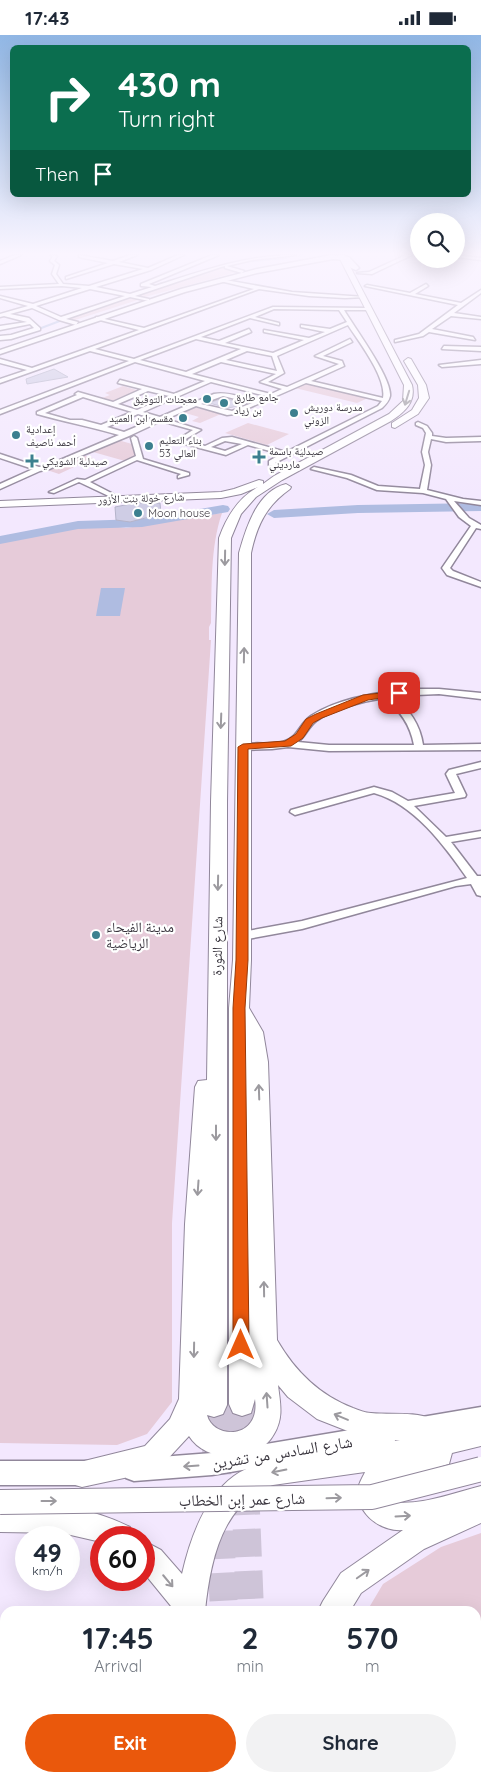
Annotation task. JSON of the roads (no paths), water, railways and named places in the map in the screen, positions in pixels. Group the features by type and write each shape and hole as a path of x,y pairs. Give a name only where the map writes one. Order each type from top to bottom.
{"main road":[{"path":"0,351 39,337"},
{"path":"0,351 43,337"},
{"path":"243,502 278,478 388,419 401,410 408,400 408,385 383,337"},
{"path":"306,474 404,420 416,412 422,403 424,394 422,385 395,337"},
{"path":"220,497 232,505 243,502 268,491 319,463 338,456"},
{"name":"شارع الثورة","path":"242,1404 239,1008 242,936 245,553 257,514 267,501 306,474"},
{"name":"شارع خولة بنت الأزور","path":"0,505 220,497 278,478"},
{"name":"شارع خولة بنت الأزور","path":"0,505 117,498 220,497"},
{"path":"243,502 249,509 242,530 245,553"},
{"name":"شارع الثورة","path":"203,1402 197,1197 206,1073 216,1000 218,802 225,538 232,519 243,502"},
{"path":"203,1402 196,1421 201,1431 210,1440 224,1445 239,1445 252,1439 263,1429 268,1416 258,1063 253,1032 239,1008"},
{"path":"265,1342 278,1367 297,1388 326,1410 368,1426 423,1428"},
{"path":"0,1473 82,1473 138,1462 154,1455 179,1428 188,1413 203,1402"},
{"name":"شارع السادس من تشرين","path":"82,1473 212,1465 481,1418"},
{"path":"192,1606 198,1567 209,1533 221,1509 239,1489 254,1479 273,1472 401,1453 481,1433"},
{"path":"481,1443 386,1470 377,1476 372,1486 372,1497 379,1509 388,1516 403,1517 481,1500"},
{"name":"شارع عمر إبن الخطاب","path":"0,1501 238,1500 372,1497 481,1469"},
{"path":"336,1606 351,1583 406,1544 481,1509"},
{"path":"0,1518 61,1518 95,1526"},
{"path":"155,1565 188,1606"}],"street":[{"path":"0,338 16,337"},
{"path":"0,381 123,337"},
{"path":"0,412 201,337"},
{"path":"219,343 235,337"},
{"path":"293,337 309,340"},
{"path":"197,338 274,355 317,337"},
{"path":"291,471 271,464 380,407 386,399 388,391 357,337"},
{"path":"395,337 401,337"},
{"path":"460,337 473,339"},
{"path":"195,404 230,413 272,396 342,365 340,362 318,356 350,341"},
{"path":"444,348 481,349"},
{"path":"89,349 272,396"},
{"path":"187,374 247,349"},
{"path":"274,355 281,373"},
{"path":"221,360 281,373"},
{"path":"0,361 31,369"},
{"path":"442,365 481,361"},
{"path":"0,366 23,372"},
{"path":"281,373 263,382 287,389"},
{"path":"100,428 211,380"},
{"path":"305,381 386,399"},
{"path":"120,382 176,396"},
{"path":"60,389 198,430 179,441 226,453 248,443"},
{"path":"114,404 148,389"},
{"path":"0,487 220,394 257,402"},
{"path":"83,395 39,413 70,423 82,423 134,438 172,421"},
{"path":"0,403 14,406"},
{"path":"418,423 425,427 429,437 426,452 428,465 423,491"},
{"path":"429,437 446,440 481,439"},
{"path":"134,438 140,460 187,474 180,477"},
{"path":"205,448 228,439 287,454"},
{"path":"0,456 39,469"},
{"path":"85,482 139,457"},
{"path":"306,474 349,477 377,488 423,491 481,503"},
{"path":"52,492 79,480 117,498"},
{"path":"448,497 454,507 478,526 446,568 455,576 481,585"},
{"path":"288,744 300,736 310,721 366,697 438,690 481,696"},
{"path":"384,694 401,707 409,717 415,729 419,747"},
{"path":"243,747 288,744 329,748 481,747"},
{"path":"405,805 461,795 451,774 452,772 481,765"},
{"path":"295,812 374,790 385,792 405,805 432,827 478,879 481,892"},
{"path":"444,840 481,834"},
{"path":"242,936 302,925 456,883 478,879"}],"water":[{"path":"101,588 125,588 120,616 96,616"}],"waterway":[{"path":"274,514 358,509 481,507"},
{"path":"0,540 78,525 142,523 223,509"}],"tunnel":[{"path":"242,1404 244,1453"},
{"path":"214,1405 224,1606"},
{"path":"245,1487 250,1606"}],"place":[{"name":"معجنات التوفيق","path":"207,399"},
{"name":"جامع طارق بن زياد","path":"224,403"},
{"name":"مدرسة دوريش الزوني","path":"294,413"},
{"name":"مقسم ابن العميد","path":"183,418"},
{"name":"إعدادية أحمد ناصيف","path":"16,435"},
{"name":"بناء التعليم العالي 53","path":"149,446"},
{"name":"صيدلية باسمة مارديني","path":"259,457"},
{"name":"صيدلية الشويكي","path":"32,461"},
{"name":"Moon house","path":"138,513"},
{"name":"مدينة الفيحاء الرياضية","path":"96,935"}]}
